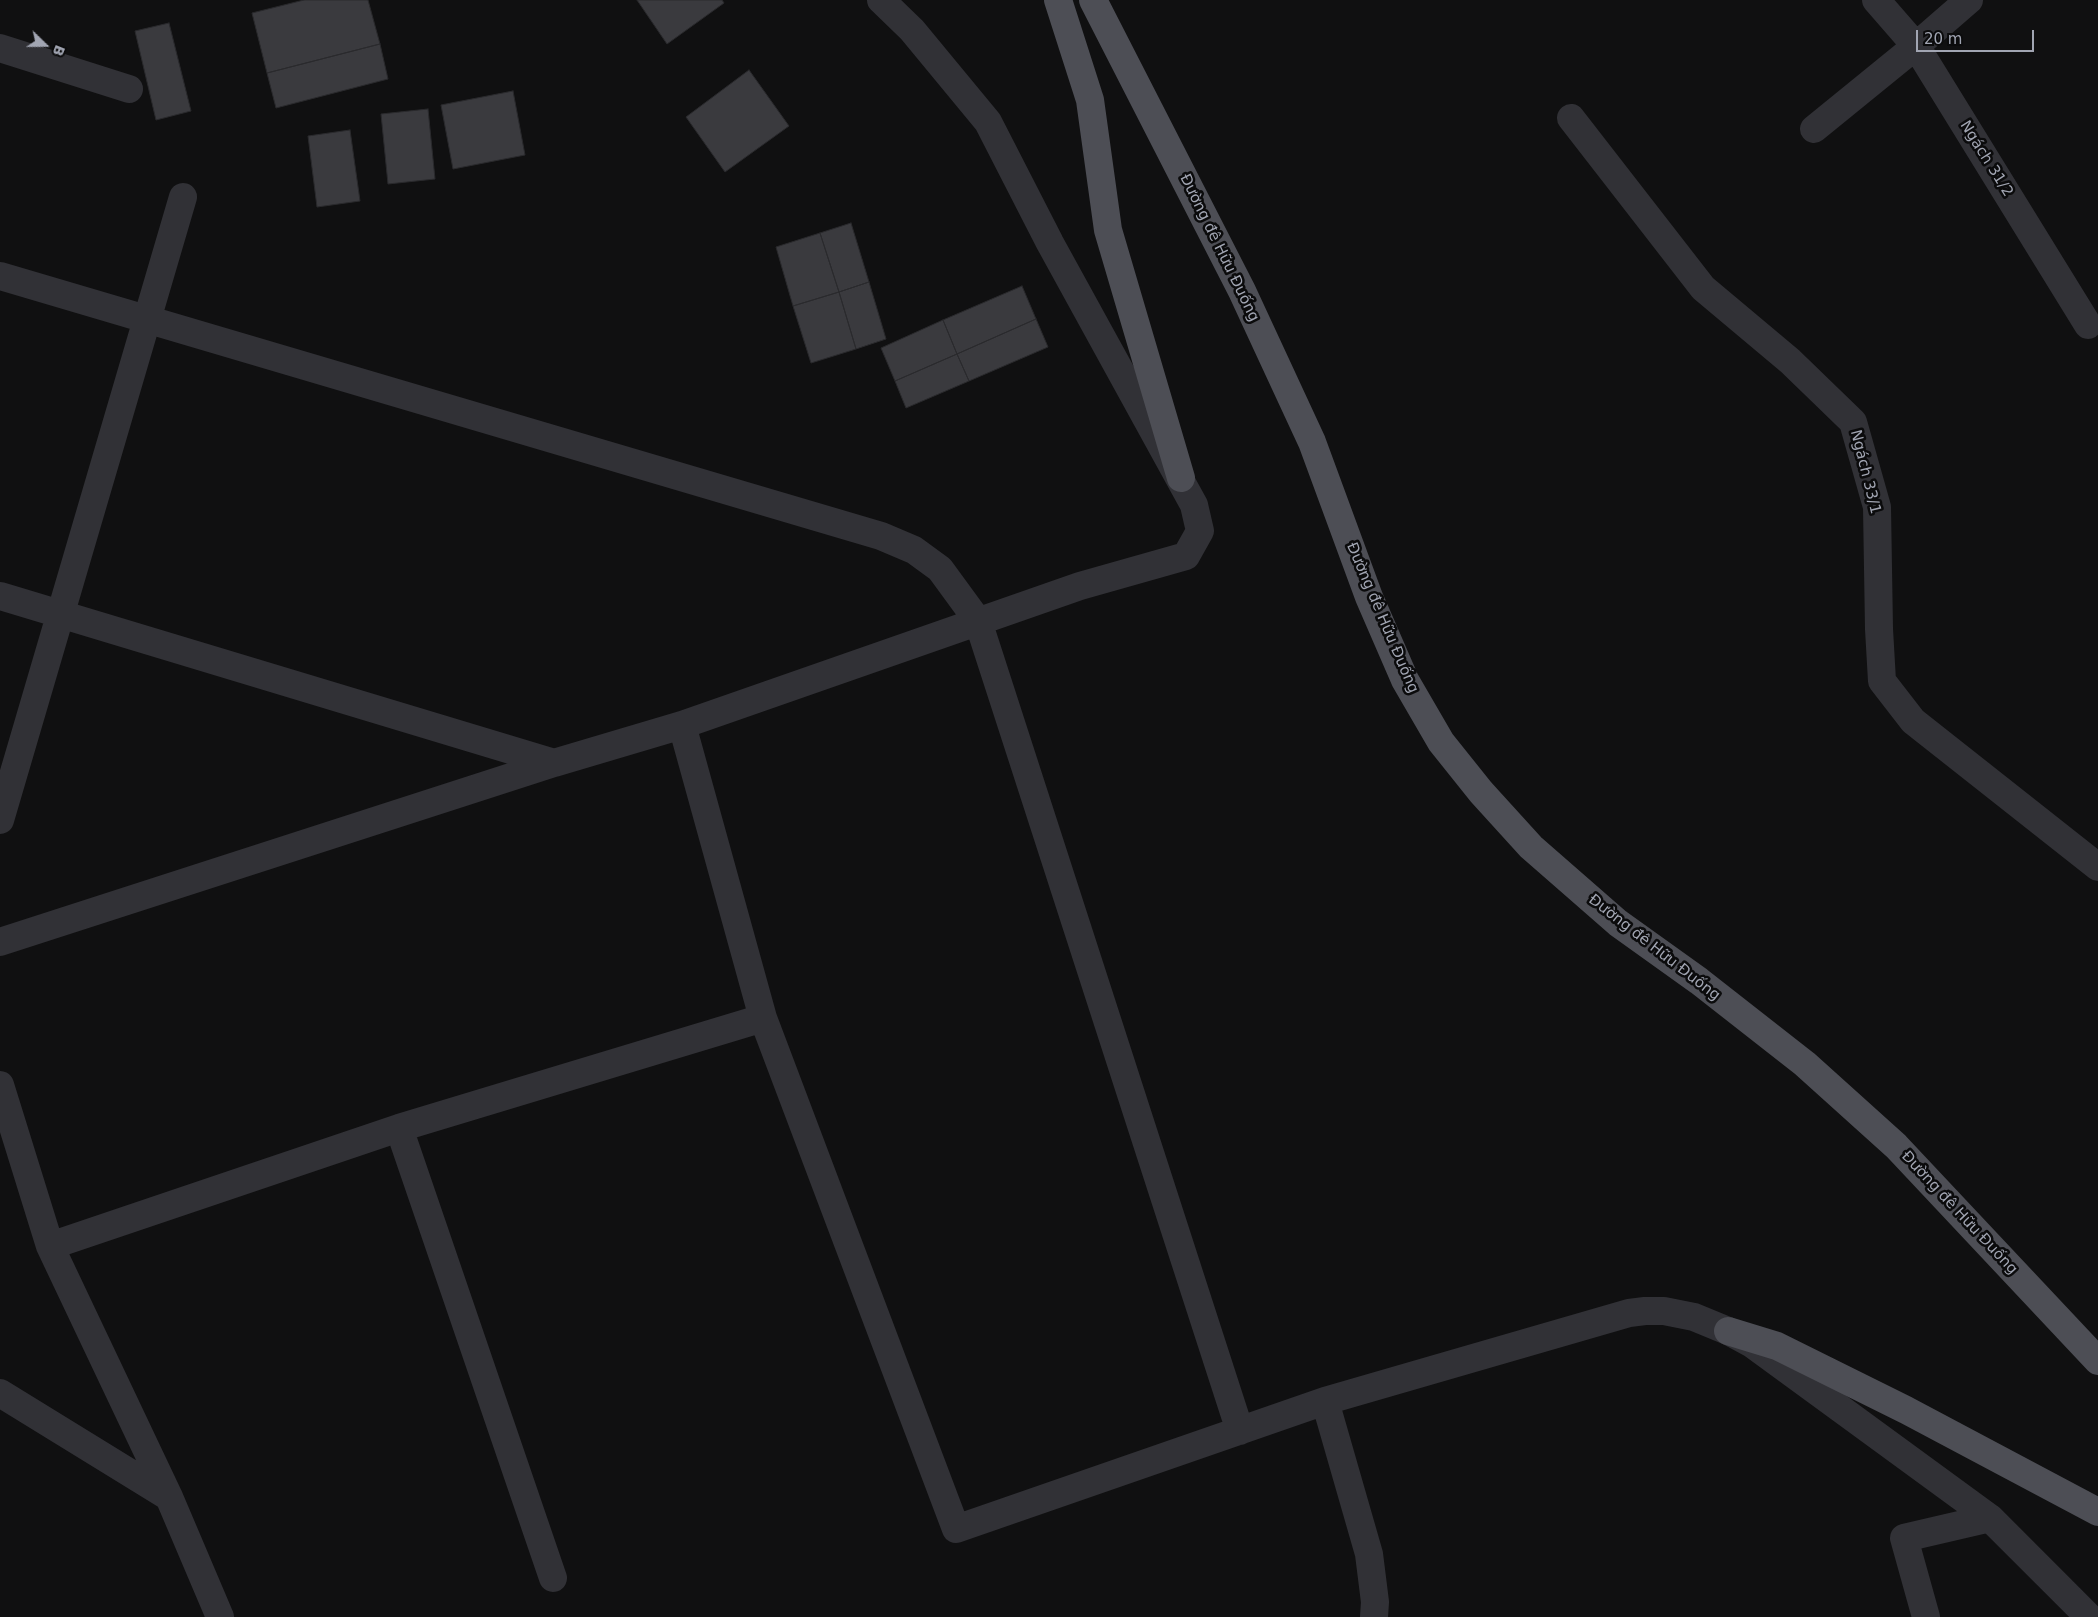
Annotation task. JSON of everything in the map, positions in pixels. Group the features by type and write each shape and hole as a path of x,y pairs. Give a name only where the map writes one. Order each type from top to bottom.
{"main road":[{"path":"1058,0 1090,100 1108,230 1180,478"},
{"name":"Đường đê Hữu Đuống","path":"1093,0 1242,291 1312,442 1369,597 1405,680 1441,742 1481,792 1531,847 1618,924 1698,981 1805,1064 1896,1146 2098,1360"},
{"path":"1728,1331 1777,1346 1906,1410 2098,1512"}],"street":[{"path":"0,942 554,763 682,725 1080,586 1186,556 1200,531 1194,505 1050,243 988,122 912,30 881,0"},
{"name":"Ngách 31/2","path":"1876,0 1916,46 2088,325"},
{"path":"1814,129 1969,0"},
{"path":"0,48 128,89"},
{"name":"Ngách 33/1","path":"1571,118 1703,288 1790,361 1853,422 1877,507 1879,630 1882,681 1913,721 2098,867"},
{"path":"0,820 183,197"},
{"path":"0,276 881,536 914,550 940,569 978,621 1240,1431"},
{"path":"0,596 554,763"},
{"path":"682,725 763,1018 956,1529 1325,1401 1629,1313 1645,1311 1694,1317 1728,1331 1752,1344 1990,1518 2089,1617"},
{"path":"50,1246 399,1128 763,1018"},
{"path":"0,1085 50,1246 169,1497 220,1617"},
{"path":"399,1128 553,1578"},
{"path":"0,1393 169,1497"},
{"path":"1325,1401 1369,1554 1375,1602 1374,1617"},
{"path":"1926,1617 1904,1538 1990,1518"}],"building":[{"path":"304,0 368,0 380,44 267,73 252,13"},
{"path":"637,0 722,0 724,3 667,44"},
{"path":"169,23 191,111 156,120 135,31"},
{"path":"380,44 388,79 276,108 267,73"},
{"path":"749,70 789,126 725,172 686,117"},
{"path":"513,91 525,155 453,169 441,105"},
{"path":"428,109 435,179 388,184 381,114"},
{"path":"350,130 360,201 317,207 308,136"},
{"path":"851,223 869,282 839,292 820,233"},
{"path":"820,233 839,292 793,306 776,247"},
{"path":"869,282 886,339 856,349 839,292"},
{"path":"1022,286 1036,319 957,354 943,320"},
{"path":"839,292 856,349 811,363 793,306"},
{"path":"1036,319 1048,347 969,381 957,354"},
{"path":"943,320 957,354 895,381 881,348"},
{"path":"957,354 969,381 906,408 895,381"}]}
